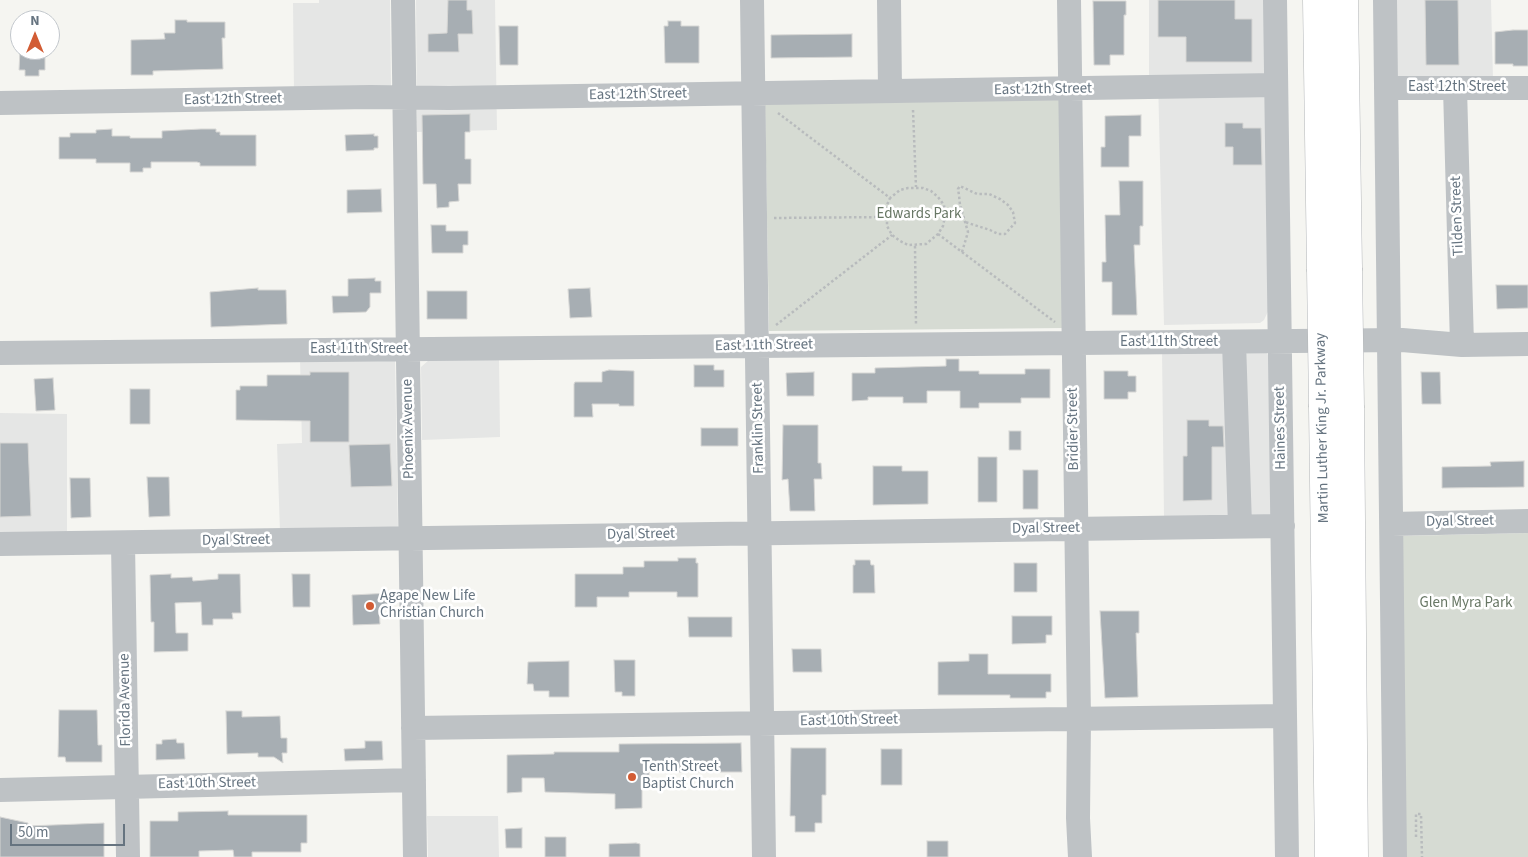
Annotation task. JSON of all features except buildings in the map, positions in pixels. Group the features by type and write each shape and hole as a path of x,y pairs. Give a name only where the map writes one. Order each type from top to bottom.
{"highway":[{"name":"Martin Luther King Jr. Parkway","path":"1317,0 1321,269 1337,408 1356,857"},
{"name":"Martin Luther King Jr. Parkway","path":"1328,857 1337,408 1348,268 1344,0"}],"street":[{"name":"Phoenix Avenue","path":"404,0 415,857"},
{"name":"Franklin Street","path":"752,0 761,533 764,857"},
{"path":"889,0 890,91"},
{"name":"Bridier Street","path":"1069,0 1070,90 1066,334 1076,528 1079,719 1078,818 1080,857"},
{"name":"Haines Street","path":"1275,0 1287,857"},
{"path":"1385,0 1395,857"},
{"name":"East 12th Street","path":"0,103 1070,90 1276,85"},
{"name":"East 12th Street","path":"1386,88 1528,88"},
{"name":"Tilden Street","path":"1455,88 1462,345"},
{"name":"East 11th Street","path":"0,353 758,346 1066,334 1234,342 1389,340 1462,345 1528,344"},
{"path":"1234,342 1240,526"},
{"name":"Dyal Street","path":"1392,524 1528,521"},
{"name":"Dyal Street","path":"0,544 1283,526"},
{"name":"Florida Avenue","path":"123,543 128,857"},
{"name":"East 10th Street","path":"413,728 1285,716"},
{"name":"East 10th Street","path":"0,790 414,780"}],"path":[{"path":"913,106 916,188"},
{"path":"772,108 890,198"},
{"path":"962,252 968,232 965,222 958,189 960,186 977,194 989,194 1000,199 1013,212 1015,223 1005,234 998,234 965,222"},
{"path":"916,188 924,188 938,197 944,205 945,216 943,226 938,234 926,244 908,246 892,235 887,226 887,205 890,198 900,190 916,188"},
{"path":"773,218 886,217"},
{"path":"938,234 1066,334"},
{"path":"773,327 892,235"},
{"path":"915,246 916,326"},
{"path":"1059,315 1066,334"},
{"path":"773,317 773,327"},
{"path":"1050,325 1066,334"},
{"path":"773,327 783,327"},
{"path":"1416,840 1416,814 1421,814 1422,857"}],"shaded area":[{"path":"319,0 390,0 391,88 294,92 293,3 319,3"},
{"path":"416,0 495,0 497,130 417,132"},
{"path":"1149,0 1267,0 1270,307 1264,320 1260,323 1164,325 1158,79 1149,79"},
{"path":"1393,0 1491,0 1493,79 1395,80"},
{"path":"1162,351 1266,352 1272,361 1274,516 1164,517"},
{"path":"395,358 398,530 280,532 277,444 302,443 300,359"},
{"path":"499,359 500,437 422,440 421,367 429,360"},
{"path":"0,413 67,414 67,536 0,537"},
{"path":"427,816 498,816 499,857 428,857"}],"green space":[{"name":"Edwards Park","path":"1061,97 1065,328 769,331 765,103"},
{"name":"Glen Myra Park","path":"1528,533 1528,857 1406,857 1402,536"}],"place":[{"name":"Agape New Life Christian Church","path":"370,606"},
{"name":"Tenth Street Baptist Church","path":"632,777"}]}
